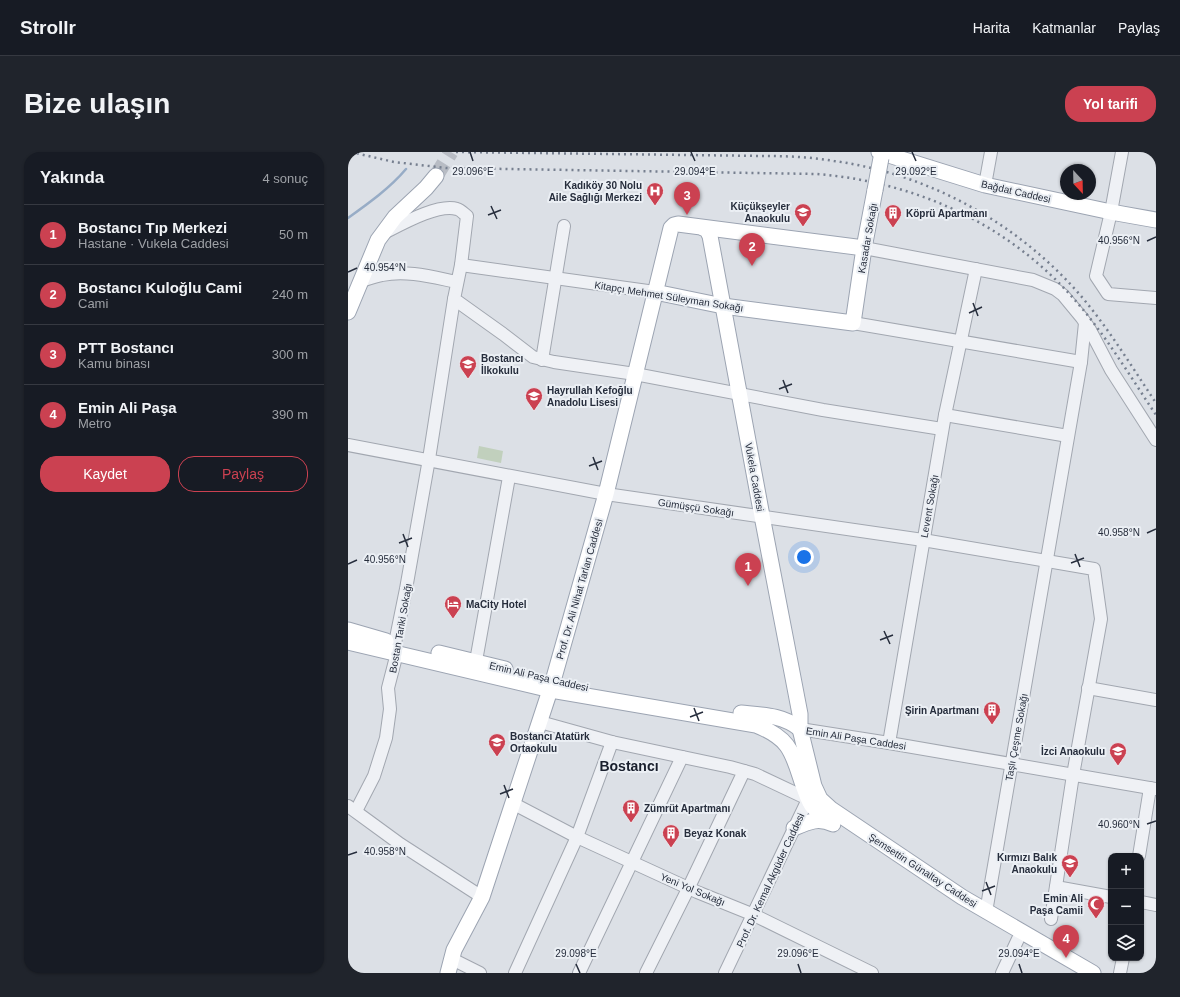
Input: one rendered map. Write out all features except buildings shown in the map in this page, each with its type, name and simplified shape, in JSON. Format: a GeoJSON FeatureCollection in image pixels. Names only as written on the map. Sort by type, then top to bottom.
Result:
{"type":"FeatureCollection","features":[{"type":"Feature","properties":{"kind":"main road","name":"Bağdat Caddesi"},"geometry":{"type":"LineString","coordinates":[[881,154],[985,185],[1156,220]]}},
{"type":"Feature","properties":{"kind":"main road","name":"Kasadar Sokağı"},"geometry":{"type":"LineString","coordinates":[[853,323],[864,248],[881,154]]}},
{"type":"Feature","properties":{"kind":"main road"},"geometry":{"type":"LineString","coordinates":[[348,312],[378,240],[395,217],[426,188],[436,176]]}},
{"type":"Feature","properties":{"kind":"main road","name":"Prof. Dr. Ali Nihat Tarlan Caddesi"},"geometry":{"type":"LineString","coordinates":[[450,966],[454,950],[482,897],[552,686],[606,494],[671,228],[678,224],[864,248]]}},
{"type":"Feature","properties":{"kind":"main road","name":"Vukela Caddesi"},"geometry":{"type":"LineString","coordinates":[[703,228],[707,230],[710,236],[724,306],[800,714],[800,729]]}},
{"type":"Feature","properties":{"kind":"main road","name":"Kitapçı Mehmet Süleyman Sokağı"},"geometry":{"type":"LineString","coordinates":[[655,292],[724,306],[853,323]]}},
{"type":"Feature","properties":{"kind":"main road","name":"Emin Ali Paşa Caddesi"},"geometry":{"type":"LineString","coordinates":[[348,630],[396,648],[552,686],[756,725],[770,730],[780,737]]}},
{"type":"Feature","properties":{"kind":"main road","name":"Emin Ali Paşa Caddesi"},"geometry":{"type":"LineString","coordinates":[[348,642],[476,661],[552,686],[734,712],[774,716],[792,722],[800,729]]}},
{"type":"Feature","properties":{"kind":"main road"},"geometry":{"type":"LineString","coordinates":[[780,737],[792,737],[797,735],[800,729]]}},
{"type":"Feature","properties":{"kind":"main road","name":"Şemsettin Günaltay Caddesi"},"geometry":{"type":"LineString","coordinates":[[800,729],[813,807],[818,812],[960,904],[1076,973]]}},
{"type":"Feature","properties":{"kind":"main road","name":"Şemsettin Günaltay Caddesi"},"geometry":{"type":"LineString","coordinates":[[780,737],[792,750],[811,792],[820,798],[831,809],[956,894],[1093,973]]}},
{"type":"Feature","properties":{"kind":"main road"},"geometry":{"type":"LineString","coordinates":[[794,828],[810,821],[824,820],[842,828]]}},
{"type":"Feature","properties":{"kind":"street"},"geometry":{"type":"LineString","coordinates":[[985,185],[991,152]]}},
{"type":"Feature","properties":{"kind":"street"},"geometry":{"type":"LineString","coordinates":[[1122,152],[1111,212],[1096,276],[1108,294],[1156,298]]}},
{"type":"Feature","properties":{"kind":"street","name":"Bostan Tariki Sokağı"},"geometry":{"type":"LineString","coordinates":[[352,808],[374,776],[386,738],[390,709],[388,688],[429,459],[454,299],[461,265],[467,216],[458,209],[446,207],[421,215],[382,234]]}},
{"type":"Feature","properties":{"kind":"street"},"geometry":{"type":"LineString","coordinates":[[542,360],[564,226]]}},
{"type":"Feature","properties":{"kind":"street"},"geometry":{"type":"LineString","coordinates":[[864,248],[1033,280],[1055,289],[1063,295],[1085,323],[1111,370],[1156,440]]}},
{"type":"Feature","properties":{"kind":"street","name":"Kitapçı Mehmet Süleyman Sokağı"},"geometry":{"type":"LineString","coordinates":[[461,265],[655,292]]}},
{"type":"Feature","properties":{"kind":"street","name":"Levent Sokağı"},"geometry":{"type":"LineString","coordinates":[[889,743],[942,429],[976,270]]}},
{"type":"Feature","properties":{"kind":"street"},"geometry":{"type":"LineString","coordinates":[[361,281],[381,275],[405,273],[457,282]]}},
{"type":"Feature","properties":{"kind":"street"},"geometry":{"type":"LineString","coordinates":[[454,299],[533,357],[542,360],[635,374],[822,410],[942,429]]}},
{"type":"Feature","properties":{"kind":"street"},"geometry":{"type":"LineString","coordinates":[[853,323],[1081,362]]}},
{"type":"Feature","properties":{"kind":"street","name":"Taşlı Çeşme Sokağı"},"geometry":{"type":"LineString","coordinates":[[986,912],[1081,362],[1085,323]]}},
{"type":"Feature","properties":{"kind":"street"},"geometry":{"type":"LineString","coordinates":[[945,415],[1068,436]]}},
{"type":"Feature","properties":{"kind":"street","name":"Gümüşçü Sokağı"},"geometry":{"type":"LineString","coordinates":[[348,445],[429,459],[510,477],[606,494],[924,540],[1094,569],[1101,619],[1088,688]]}},
{"type":"Feature","properties":{"kind":"street"},"geometry":{"type":"LineString","coordinates":[[476,661],[510,477]]}},
{"type":"Feature","properties":{"kind":"street"},"geometry":{"type":"LineString","coordinates":[[1051,919],[1088,688],[1156,700]]}},
{"type":"Feature","properties":{"kind":"street","name":"Şemsettin Günaltay Caddesi"},"geometry":{"type":"LineString","coordinates":[[540,722],[612,742],[744,771],[811,792]]}},
{"type":"Feature","properties":{"kind":"street","name":"Emin Ali Paşa Caddesi"},"geometry":{"type":"LineString","coordinates":[[800,729],[1153,789]]}},
{"type":"Feature","properties":{"kind":"street"},"geometry":{"type":"LineString","coordinates":[[515,973],[577,837],[612,742]]}},
{"type":"Feature","properties":{"kind":"street"},"geometry":{"type":"LineString","coordinates":[[579,973],[682,758]]}},
{"type":"Feature","properties":{"kind":"street"},"geometry":{"type":"LineString","coordinates":[[646,973],[744,771]]}},
{"type":"Feature","properties":{"kind":"street"},"geometry":{"type":"LineString","coordinates":[[1140,853],[1153,789]]}},
{"type":"Feature","properties":{"kind":"street","name":"Prof. Dr. Kemal Akgüder Caddesi"},"geometry":{"type":"LineString","coordinates":[[726,973],[811,792]]}},
{"type":"Feature","properties":{"kind":"street","name":"Yeni Yol Sokağı"},"geometry":{"type":"LineString","coordinates":[[514,804],[577,837],[688,889],[754,915],[858,970],[872,973]]}},
{"type":"Feature","properties":{"kind":"street"},"geometry":{"type":"LineString","coordinates":[[352,808],[400,844],[482,897]]}},
{"type":"Feature","properties":{"kind":"street"},"geometry":{"type":"LineString","coordinates":[[1056,887],[1108,896]]}},
{"type":"Feature","properties":{"kind":"street"},"geometry":{"type":"LineString","coordinates":[[1144,903],[1156,905]]}},
{"type":"Feature","properties":{"kind":"street"},"geometry":{"type":"LineString","coordinates":[[1002,973],[1018,939]]}},
{"type":"Feature","properties":{"kind":"street"},"geometry":{"type":"LineString","coordinates":[[1120,973],[1122,961]]}},
{"type":"Feature","properties":{"kind":"street"},"geometry":{"type":"LineString","coordinates":[[450,966],[480,973]]}},
{"type":"Feature","properties":{"kind":"green space"},"geometry":{"type":"Polygon","coordinates":[[[479,446],[503,451],[501,463],[477,458],[479,446]]]}},
{"type":"Feature","properties":{"kind":"waterway"},"geometry":{"type":"LineString","coordinates":[[348,218],[386,189],[406,169]]}},
{"type":"Feature","properties":{"kind":"tunnel"},"geometry":{"type":"LineString","coordinates":[[436,176],[451,152]]}},
{"type":"Feature","properties":{"kind":"railway"},"geometry":{"type":"LineString","coordinates":[[351,152],[394,162],[446,168],[817,174],[890,186],[924,197],[958,211],[990,229],[1020,249],[1048,272],[1074,299],[1096,326],[1156,415]]}},
{"type":"Feature","properties":{"kind":"railway"},"geometry":{"type":"LineString","coordinates":[[456,152],[799,157],[869,168],[904,177],[937,190],[970,206],[1029,246],[1056,270],[1081,296],[1101,322],[1156,403]]}},
{"type":"Feature","properties":{"kind":"place","name":"Kadıköy 30 Nolu Aile Sağlığı Merkezi"},"geometry":{"type":"Point","coordinates":[655,206]}},
{"type":"Feature","properties":{"kind":"place","name":"PTT Bostancı"},"geometry":{"type":"Point","coordinates":[687,215]}},
{"type":"Feature","properties":{"kind":"place","name":"Küçükşeyler Anaokulu"},"geometry":{"type":"Point","coordinates":[803,227]}},
{"type":"Feature","properties":{"kind":"place","name":"Köprü Apartmanı"},"geometry":{"type":"Point","coordinates":[893,228]}},
{"type":"Feature","properties":{"kind":"place","name":"Bostancı Kuloğlu Cami"},"geometry":{"type":"Point","coordinates":[752,266]}},
{"type":"Feature","properties":{"kind":"place","name":"Bostancı İlkokulu"},"geometry":{"type":"Point","coordinates":[468,379]}},
{"type":"Feature","properties":{"kind":"place","name":"Hayrullah Kefoğlu Anadolu Lisesi"},"geometry":{"type":"Point","coordinates":[534,411]}},
{"type":"Feature","properties":{"kind":"place","name":"Bostancı Tıp Merkezi"},"geometry":{"type":"Point","coordinates":[748,586]}},
{"type":"Feature","properties":{"kind":"place","name":"MaCity Hotel"},"geometry":{"type":"Point","coordinates":[453,619]}},
{"type":"Feature","properties":{"kind":"place","name":"Şirin Apartmanı"},"geometry":{"type":"Point","coordinates":[992,725]}},
{"type":"Feature","properties":{"kind":"place","name":"Bostancı Atatürk Ortaokulu"},"geometry":{"type":"Point","coordinates":[497,757]}},
{"type":"Feature","properties":{"kind":"place","name":"İzci Anaokulu"},"geometry":{"type":"Point","coordinates":[1118,766]}},
{"type":"Feature","properties":{"kind":"place","name":"Zümrüt Apartmanı"},"geometry":{"type":"Point","coordinates":[631,823]}},
{"type":"Feature","properties":{"kind":"place","name":"Beyaz Konak"},"geometry":{"type":"Point","coordinates":[671,848]}},
{"type":"Feature","properties":{"kind":"place","name":"Kırmızı Balık Anaokulu"},"geometry":{"type":"Point","coordinates":[1070,878]}},
{"type":"Feature","properties":{"kind":"place","name":"Emin Ali Paşa Camii"},"geometry":{"type":"Point","coordinates":[1096,919]}},
{"type":"Feature","properties":{"kind":"place","name":"Emin Ali Paşa"},"geometry":{"type":"Point","coordinates":[1066,958]}},
{"type":"Feature","properties":{"kind":"district","name":"Bostancı"},"geometry":{"type":"Point","coordinates":[629,766]}}]}
